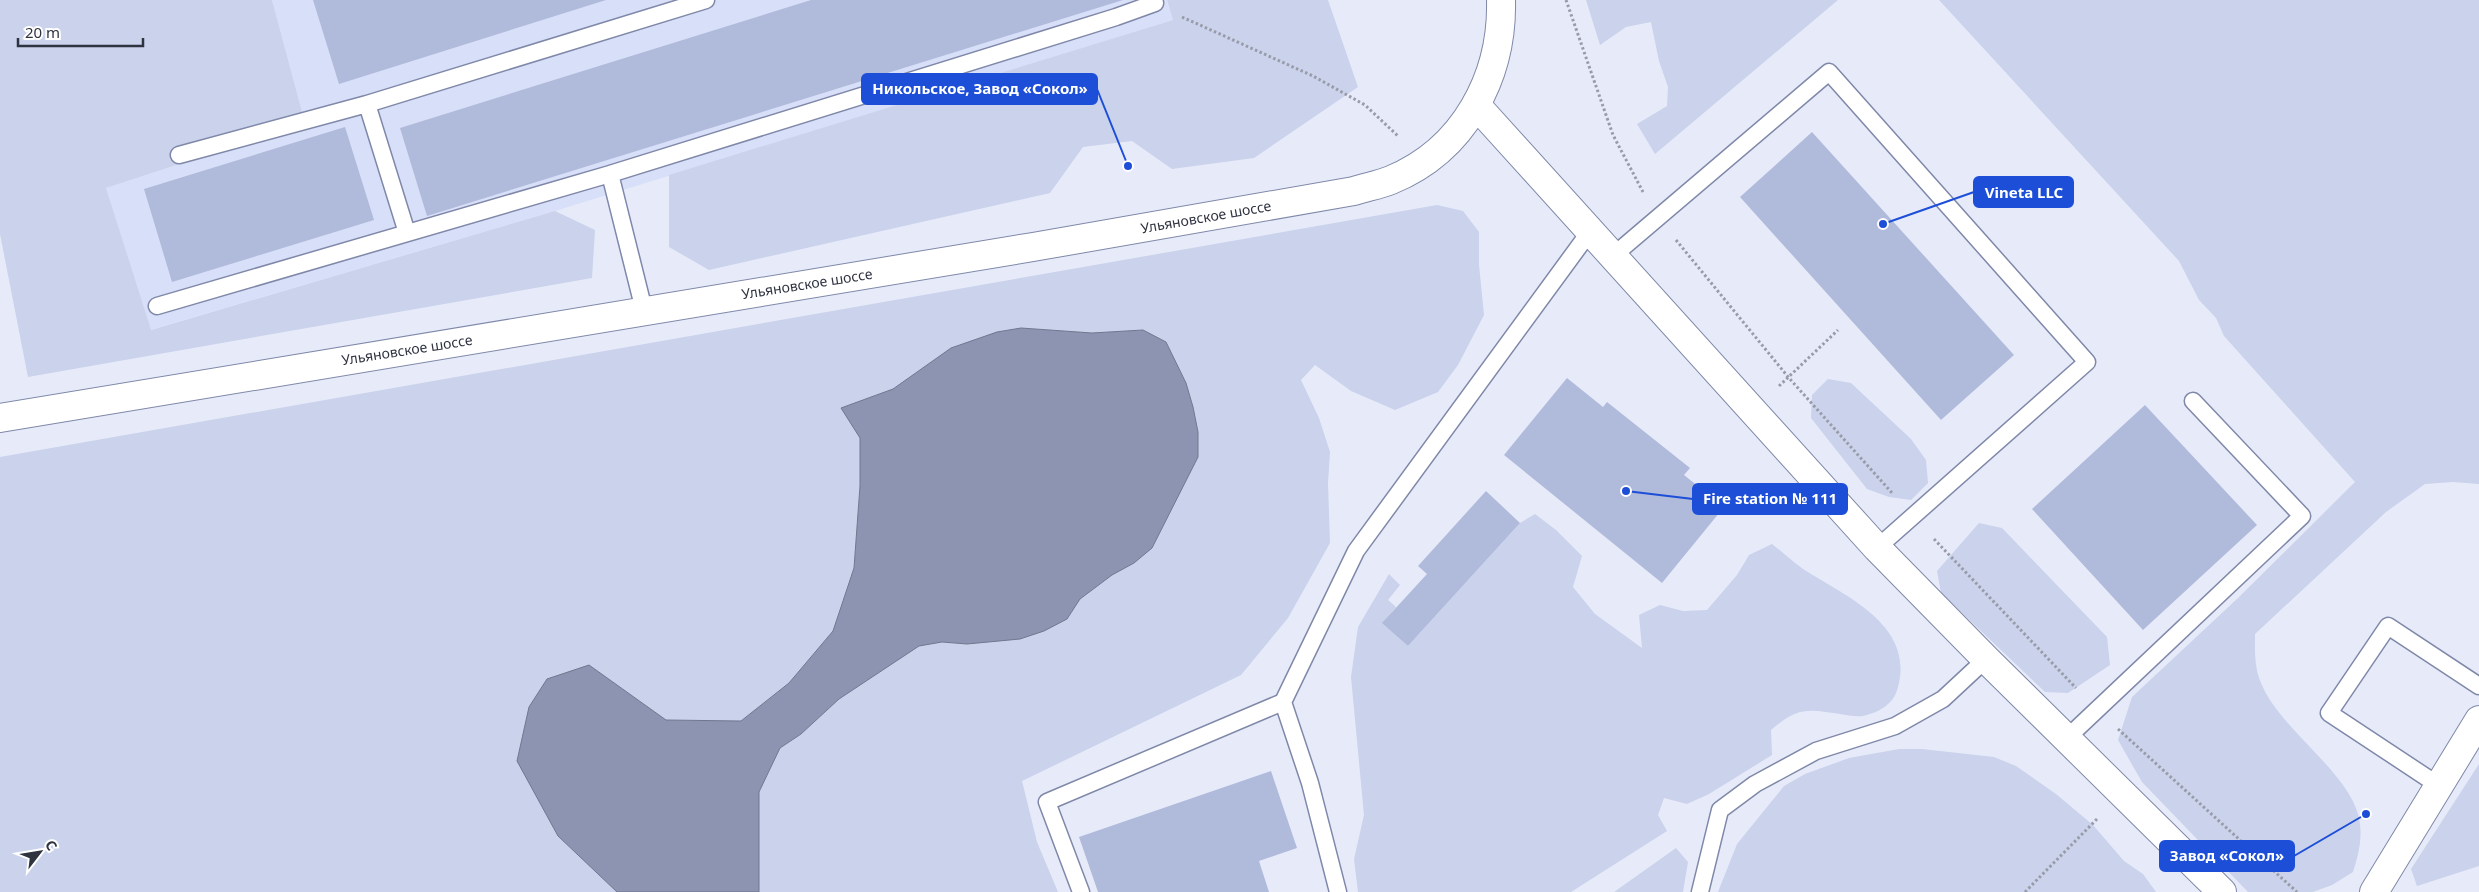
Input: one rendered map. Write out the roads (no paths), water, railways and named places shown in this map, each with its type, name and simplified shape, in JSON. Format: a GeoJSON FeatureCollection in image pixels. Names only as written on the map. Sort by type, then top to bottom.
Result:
{"type":"FeatureCollection","features":[{"type":"Feature","properties":{"kind":"main road","name":"Ульяновское шоссе"},"geometry":{"type":"LineString","coordinates":[[0,418],[1033,247],[1354,190],[1391,180],[1425,161],[1455,137],[1477,106],[1489,74],[1497,41],[1500,0]]}},
{"type":"Feature","properties":{"kind":"main road"},"geometry":{"type":"LineString","coordinates":[[1477,106],[1614,255],[1877,548],[1986,659],[2222,892]]}},
{"type":"Feature","properties":{"kind":"main road"},"geometry":{"type":"LineString","coordinates":[[2374,892],[2479,720]]}},
{"type":"Feature","properties":{"kind":"lane"},"geometry":{"type":"LineString","coordinates":[[179,155],[367,104],[706,0]]}},
{"type":"Feature","properties":{"kind":"lane"},"geometry":{"type":"LineString","coordinates":[[158,306],[610,174],[1154,2]]}},
{"type":"Feature","properties":{"kind":"lane"},"geometry":{"type":"LineString","coordinates":[[1614,255],[1829,72],[2087,362],[1877,548]]}},
{"type":"Feature","properties":{"kind":"lane"},"geometry":{"type":"LineString","coordinates":[[367,104],[407,233]]}},
{"type":"Feature","properties":{"kind":"lane"},"geometry":{"type":"LineString","coordinates":[[610,174],[644,310]]}},
{"type":"Feature","properties":{"kind":"lane"},"geometry":{"type":"LineString","coordinates":[[1081,892],[1047,802],[1283,702],[1356,551],[1591,230]]}},
{"type":"Feature","properties":{"kind":"lane"},"geometry":{"type":"LineString","coordinates":[[2067,738],[2302,516],[2193,401]]}},
{"type":"Feature","properties":{"kind":"lane"},"geometry":{"type":"LineString","coordinates":[[2438,785],[2329,713],[2388,626],[2479,686]]}},
{"type":"Feature","properties":{"kind":"lane"},"geometry":{"type":"LineString","coordinates":[[1700,892],[1720,810],[1755,784],[1816,751],[1895,726],[1943,699],[1986,659]]}},
{"type":"Feature","properties":{"kind":"lane"},"geometry":{"type":"LineString","coordinates":[[1283,702],[1310,783],[1338,892]]}},
{"type":"Feature","properties":{"kind":"place","name":"Никольское, Завод «Сокол»"},"geometry":{"type":"Point","coordinates":[1128,166]}},
{"type":"Feature","properties":{"kind":"place","name":"Vineta LLC"},"geometry":{"type":"Point","coordinates":[1883,224]}},
{"type":"Feature","properties":{"kind":"place","name":"Fire station № 111"},"geometry":{"type":"Point","coordinates":[1626,491]}},
{"type":"Feature","properties":{"kind":"place","name":"Завод «Сокол»"},"geometry":{"type":"Point","coordinates":[2366,814]}}]}
